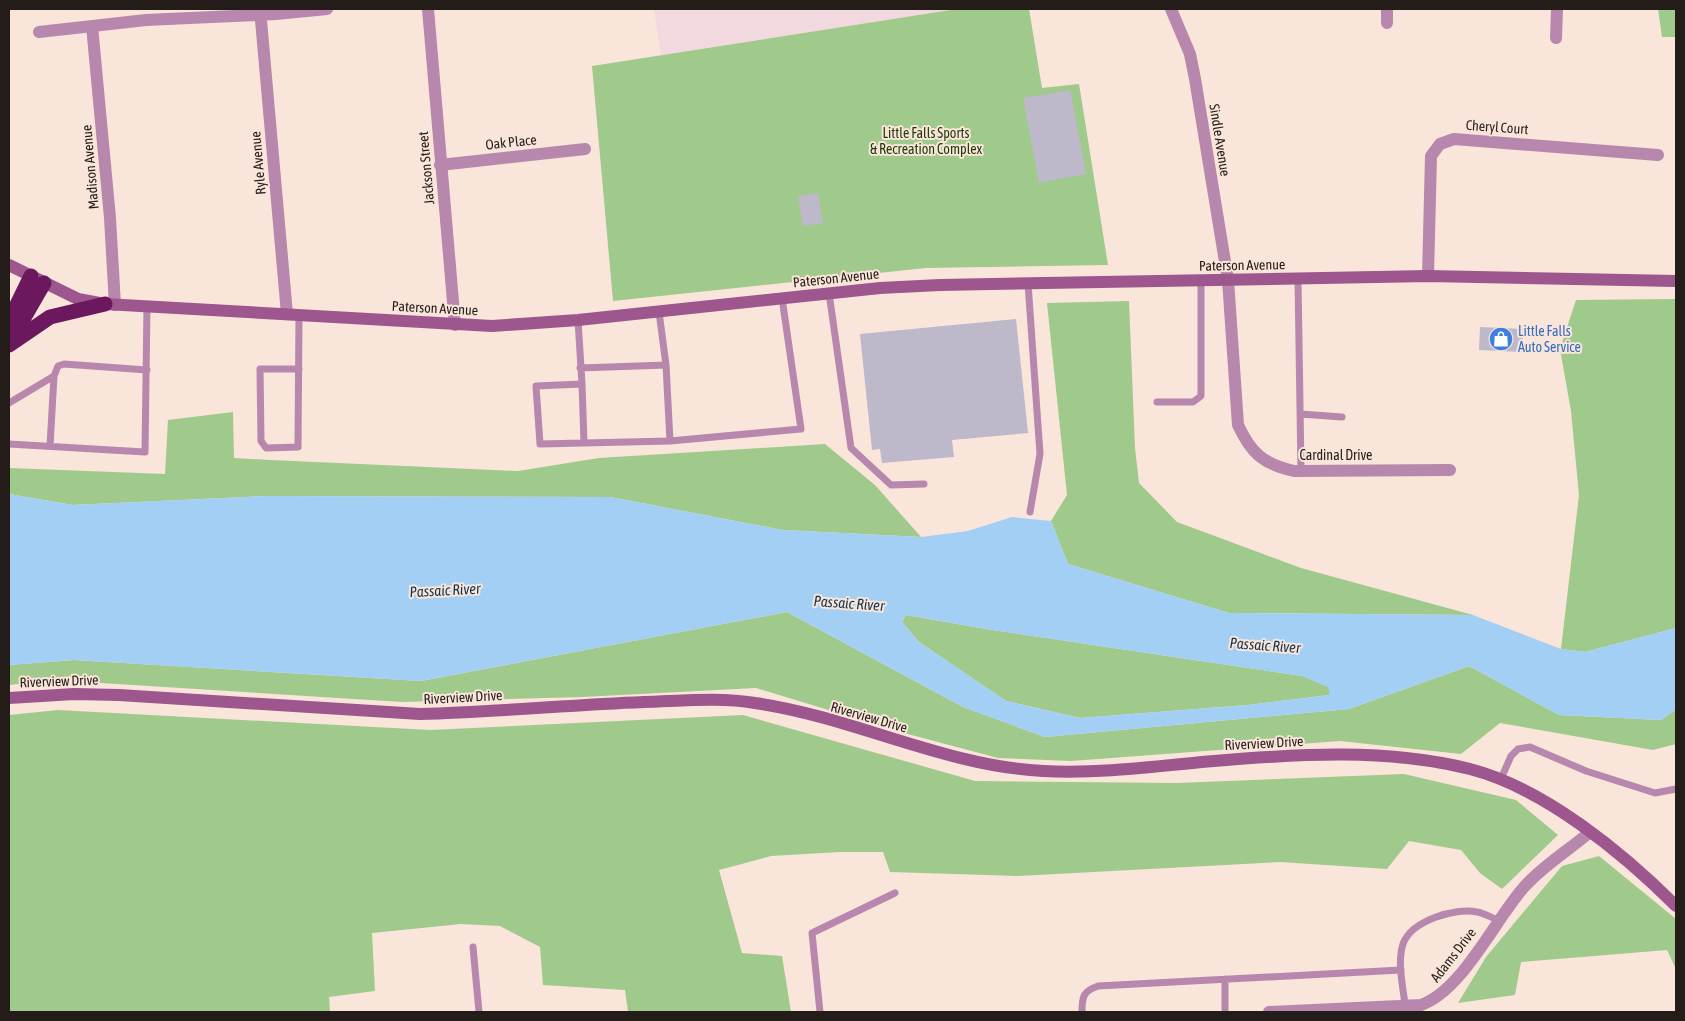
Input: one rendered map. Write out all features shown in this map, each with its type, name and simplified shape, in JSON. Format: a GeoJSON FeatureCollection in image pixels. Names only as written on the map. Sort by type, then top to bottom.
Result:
{"type":"FeatureCollection","features":[{"type":"Feature","properties":{"kind":"highway"},"geometry":{"type":"LineString","coordinates":[[9,344],[38,280]]}},
{"type":"Feature","properties":{"kind":"highway"},"geometry":{"type":"LineString","coordinates":[[9,321],[38,280]]}},
{"type":"Feature","properties":{"kind":"highway"},"geometry":{"type":"LineString","coordinates":[[9,344],[50,317],[110,304]]}},
{"type":"Feature","properties":{"kind":"street"},"geometry":{"type":"LineString","coordinates":[[39,32],[146,20],[260,11],[327,9]]}},
{"type":"Feature","properties":{"kind":"street","name":"Jackson Street"},"geometry":{"type":"LineString","coordinates":[[428,9],[455,325]]}},
{"type":"Feature","properties":{"kind":"street","name":"Sindle Avenue"},"geometry":{"type":"LineString","coordinates":[[1171,9],[1190,54],[1228,280]]}},
{"type":"Feature","properties":{"kind":"street"},"geometry":{"type":"LineString","coordinates":[[1387,9],[1387,23]]}},
{"type":"Feature","properties":{"kind":"street"},"geometry":{"type":"LineString","coordinates":[[1556,38],[1557,9]]}},
{"type":"Feature","properties":{"kind":"street","name":"Ryle Avenue"},"geometry":{"type":"LineString","coordinates":[[260,11],[293,314]]}},
{"type":"Feature","properties":{"kind":"street","name":"Madison Avenue"},"geometry":{"type":"LineString","coordinates":[[92,26],[110,218],[110,304]]}},
{"type":"Feature","properties":{"kind":"street","name":"Cheryl Court"},"geometry":{"type":"LineString","coordinates":[[1428,276],[1431,156],[1434,150],[1446,140],[1483,140],[1658,155]]}},
{"type":"Feature","properties":{"kind":"street","name":"Oak Place"},"geometry":{"type":"LineString","coordinates":[[440,165],[585,150]]}},
{"type":"Feature","properties":{"kind":"street","name":"Paterson Avenue"},"geometry":{"type":"LineString","coordinates":[[9,265],[78,299],[110,304],[492,326],[578,320],[889,288],[1028,283],[1428,276],[1676,281]]}},
{"type":"Feature","properties":{"kind":"street","name":"Cardinal Drive"},"geometry":{"type":"LineString","coordinates":[[1228,280],[1238,425],[1248,446],[1276,467],[1302,471],[1450,470]]}},
{"type":"Feature","properties":{"kind":"street","name":"Riverview Drive"},"geometry":{"type":"LineString","coordinates":[[9,698],[74,694],[119,695],[420,714],[462,713],[551,706],[707,700],[735,701],[757,703],[806,714],[969,760],[1044,771],[1126,768],[1301,755],[1373,755],[1438,762],[1473,770],[1500,781],[1566,815],[1649,879],[1676,906]]}},
{"type":"Feature","properties":{"kind":"street","name":"Adams Drive"},"geometry":{"type":"LineString","coordinates":[[1269,1012],[1421,1004],[1439,997],[1456,979],[1498,920],[1535,876],[1590,832]]}},
{"type":"Feature","properties":{"kind":"lane"},"geometry":{"type":"LineString","coordinates":[[1298,279],[1302,471]]}},
{"type":"Feature","properties":{"kind":"lane"},"geometry":{"type":"LineString","coordinates":[[1157,402],[1193,402],[1201,396],[1201,281]]}},
{"type":"Feature","properties":{"kind":"lane"},"geometry":{"type":"LineString","coordinates":[[1028,283],[1040,454],[1030,512]]}},
{"type":"Feature","properties":{"kind":"lane"},"geometry":{"type":"LineString","coordinates":[[829,293],[851,448],[891,485],[924,484]]}},
{"type":"Feature","properties":{"kind":"lane"},"geometry":{"type":"LineString","coordinates":[[582,384],[536,386],[540,444],[670,441],[801,428],[782,298]]}},
{"type":"Feature","properties":{"kind":"lane"},"geometry":{"type":"LineString","coordinates":[[9,444],[145,452],[148,306]]}},
{"type":"Feature","properties":{"kind":"lane"},"geometry":{"type":"LineString","coordinates":[[659,312],[666,365],[670,441]]}},
{"type":"Feature","properties":{"kind":"lane"},"geometry":{"type":"LineString","coordinates":[[293,314],[299,369],[298,447],[266,448],[261,441],[260,369],[299,369]]}},
{"type":"Feature","properties":{"kind":"lane"},"geometry":{"type":"LineString","coordinates":[[578,320],[584,443]]}},
{"type":"Feature","properties":{"kind":"lane"},"geometry":{"type":"LineString","coordinates":[[50,446],[54,376],[58,366],[64,364],[147,370]]}},
{"type":"Feature","properties":{"kind":"lane"},"geometry":{"type":"LineString","coordinates":[[580,368],[666,365]]}},
{"type":"Feature","properties":{"kind":"lane"},"geometry":{"type":"LineString","coordinates":[[9,403],[54,376]]}},
{"type":"Feature","properties":{"kind":"lane"},"geometry":{"type":"LineString","coordinates":[[1300,414],[1342,417]]}},
{"type":"Feature","properties":{"kind":"lane"},"geometry":{"type":"LineString","coordinates":[[1500,781],[1511,756],[1518,749],[1530,747],[1586,771],[1655,792],[1676,788]]}},
{"type":"Feature","properties":{"kind":"lane"},"geometry":{"type":"LineString","coordinates":[[820,1012],[812,933],[895,893]]}},
{"type":"Feature","properties":{"kind":"lane"},"geometry":{"type":"LineString","coordinates":[[1405,1005],[1400,961],[1404,942],[1424,921],[1452,912],[1477,912],[1498,920]]}},
{"type":"Feature","properties":{"kind":"lane"},"geometry":{"type":"LineString","coordinates":[[473,947],[480,1011]]}},
{"type":"Feature","properties":{"kind":"lane"},"geometry":{"type":"LineString","coordinates":[[1082,1012],[1082,997],[1087,990],[1098,986],[1401,970]]}},
{"type":"Feature","properties":{"kind":"lane"},"geometry":{"type":"LineString","coordinates":[[1225,1012],[1226,980]]}},
{"type":"Feature","properties":{"kind":"shaded area"},"geometry":{"type":"Polygon","coordinates":[[[654,9],[957,9],[661,55],[654,9]]]}},
{"type":"Feature","properties":{"kind":"green space","name":"Little Falls Sports & Recreation Complex"},"geometry":{"type":"Polygon","coordinates":[[[957,9],[1029,9],[1042,88],[1079,84],[1108,265],[926,268],[613,301],[592,66],[957,9]]]}},
{"type":"Feature","properties":{"kind":"green space"},"geometry":{"type":"Polygon","coordinates":[[[1658,9],[1676,9],[1676,37],[1662,37],[1658,9]]]}},
{"type":"Feature","properties":{"kind":"green space"},"geometry":{"type":"Polygon","coordinates":[[[1676,299],[1676,628],[1585,652],[1561,649],[1579,495],[1571,411],[1560,349],[1576,300],[1676,299]]]}},
{"type":"Feature","properties":{"kind":"green space"},"geometry":{"type":"Polygon","coordinates":[[[1129,301],[1135,448],[1139,483],[1177,522],[1301,568],[1473,615],[1229,613],[1068,564],[1051,521],[1067,495],[1047,303],[1129,301]]]}},
{"type":"Feature","properties":{"kind":"green space"},"geometry":{"type":"Polygon","coordinates":[[[233,412],[234,458],[271,460],[518,471],[599,458],[825,444],[875,485],[921,537],[783,530],[610,497],[265,496],[73,505],[9,494],[9,468],[165,474],[168,420],[233,412]]]}},
{"type":"Feature","properties":{"kind":"green space"},"geometry":{"type":"Polygon","coordinates":[[[787,612],[963,707],[1045,737],[1349,709],[1469,666],[1559,715],[1661,720],[1676,709],[1676,744],[1653,750],[1500,723],[1461,754],[1340,741],[1071,761],[998,758],[904,733],[756,688],[582,697],[402,702],[54,680],[9,685],[9,665],[74,660],[421,681],[787,612]]]}},
{"type":"Feature","properties":{"kind":"green space"},"geometry":{"type":"Polygon","coordinates":[[[906,615],[986,629],[1302,676],[1329,687],[1330,695],[1248,705],[1080,718],[1006,701],[919,642],[902,622],[906,615]]]}},
{"type":"Feature","properties":{"kind":"green space"},"geometry":{"type":"Polygon","coordinates":[[[58,710],[430,730],[743,715],[975,781],[1177,783],[1404,774],[1516,800],[1558,835],[1502,889],[1480,873],[1461,850],[1409,841],[1387,869],[1280,862],[1018,876],[890,872],[883,852],[840,852],[771,856],[719,870],[742,953],[782,956],[791,1012],[628,1012],[625,990],[543,985],[540,947],[500,926],[461,924],[372,933],[375,991],[329,997],[330,1012],[9,1012],[9,715],[58,710]]]}},
{"type":"Feature","properties":{"kind":"green space"},"geometry":{"type":"Polygon","coordinates":[[[1599,856],[1676,919],[1676,969],[1667,950],[1521,962],[1515,995],[1458,1003],[1486,957],[1562,866],[1599,856]]]}},
{"type":"Feature","properties":{"kind":"water","name":"Passaic River"},"geometry":{"type":"Polygon","coordinates":[[[9,494],[73,505],[265,496],[610,497],[783,530],[921,537],[968,531],[1012,517],[1051,521],[1068,564],[1229,613],[1473,615],[1561,649],[1585,652],[1676,628],[1676,709],[1661,720],[1559,715],[1469,666],[1349,709],[1045,737],[963,707],[787,612],[421,681],[74,660],[9,665],[9,494]],[[906,615],[902,622],[919,642],[1006,701],[1080,718],[1248,705],[1330,695],[1328,687],[1302,676],[986,629],[906,615]]]}},
{"type":"Feature","properties":{"kind":"building"},"geometry":{"type":"Polygon","coordinates":[[[1070,90],[1086,174],[1039,183],[1023,98],[1070,90]]]}},
{"type":"Feature","properties":{"kind":"building"},"geometry":{"type":"Polygon","coordinates":[[[818,193],[823,223],[803,226],[798,196],[818,193]]]}},
{"type":"Feature","properties":{"kind":"building"},"geometry":{"type":"Polygon","coordinates":[[[1016,319],[1028,433],[952,440],[954,457],[882,463],[880,449],[872,450],[860,334],[1016,319]]]}},
{"type":"Feature","properties":{"kind":"building","name":"Little Falls Auto Service"},"geometry":{"type":"Polygon","coordinates":[[[1480,327],[1523,329],[1522,352],[1479,350],[1480,327]]]}},
{"type":"Feature","properties":{"kind":"place","name":"Little Falls Auto Service"},"geometry":{"type":"Point","coordinates":[1501,339]}}]}
